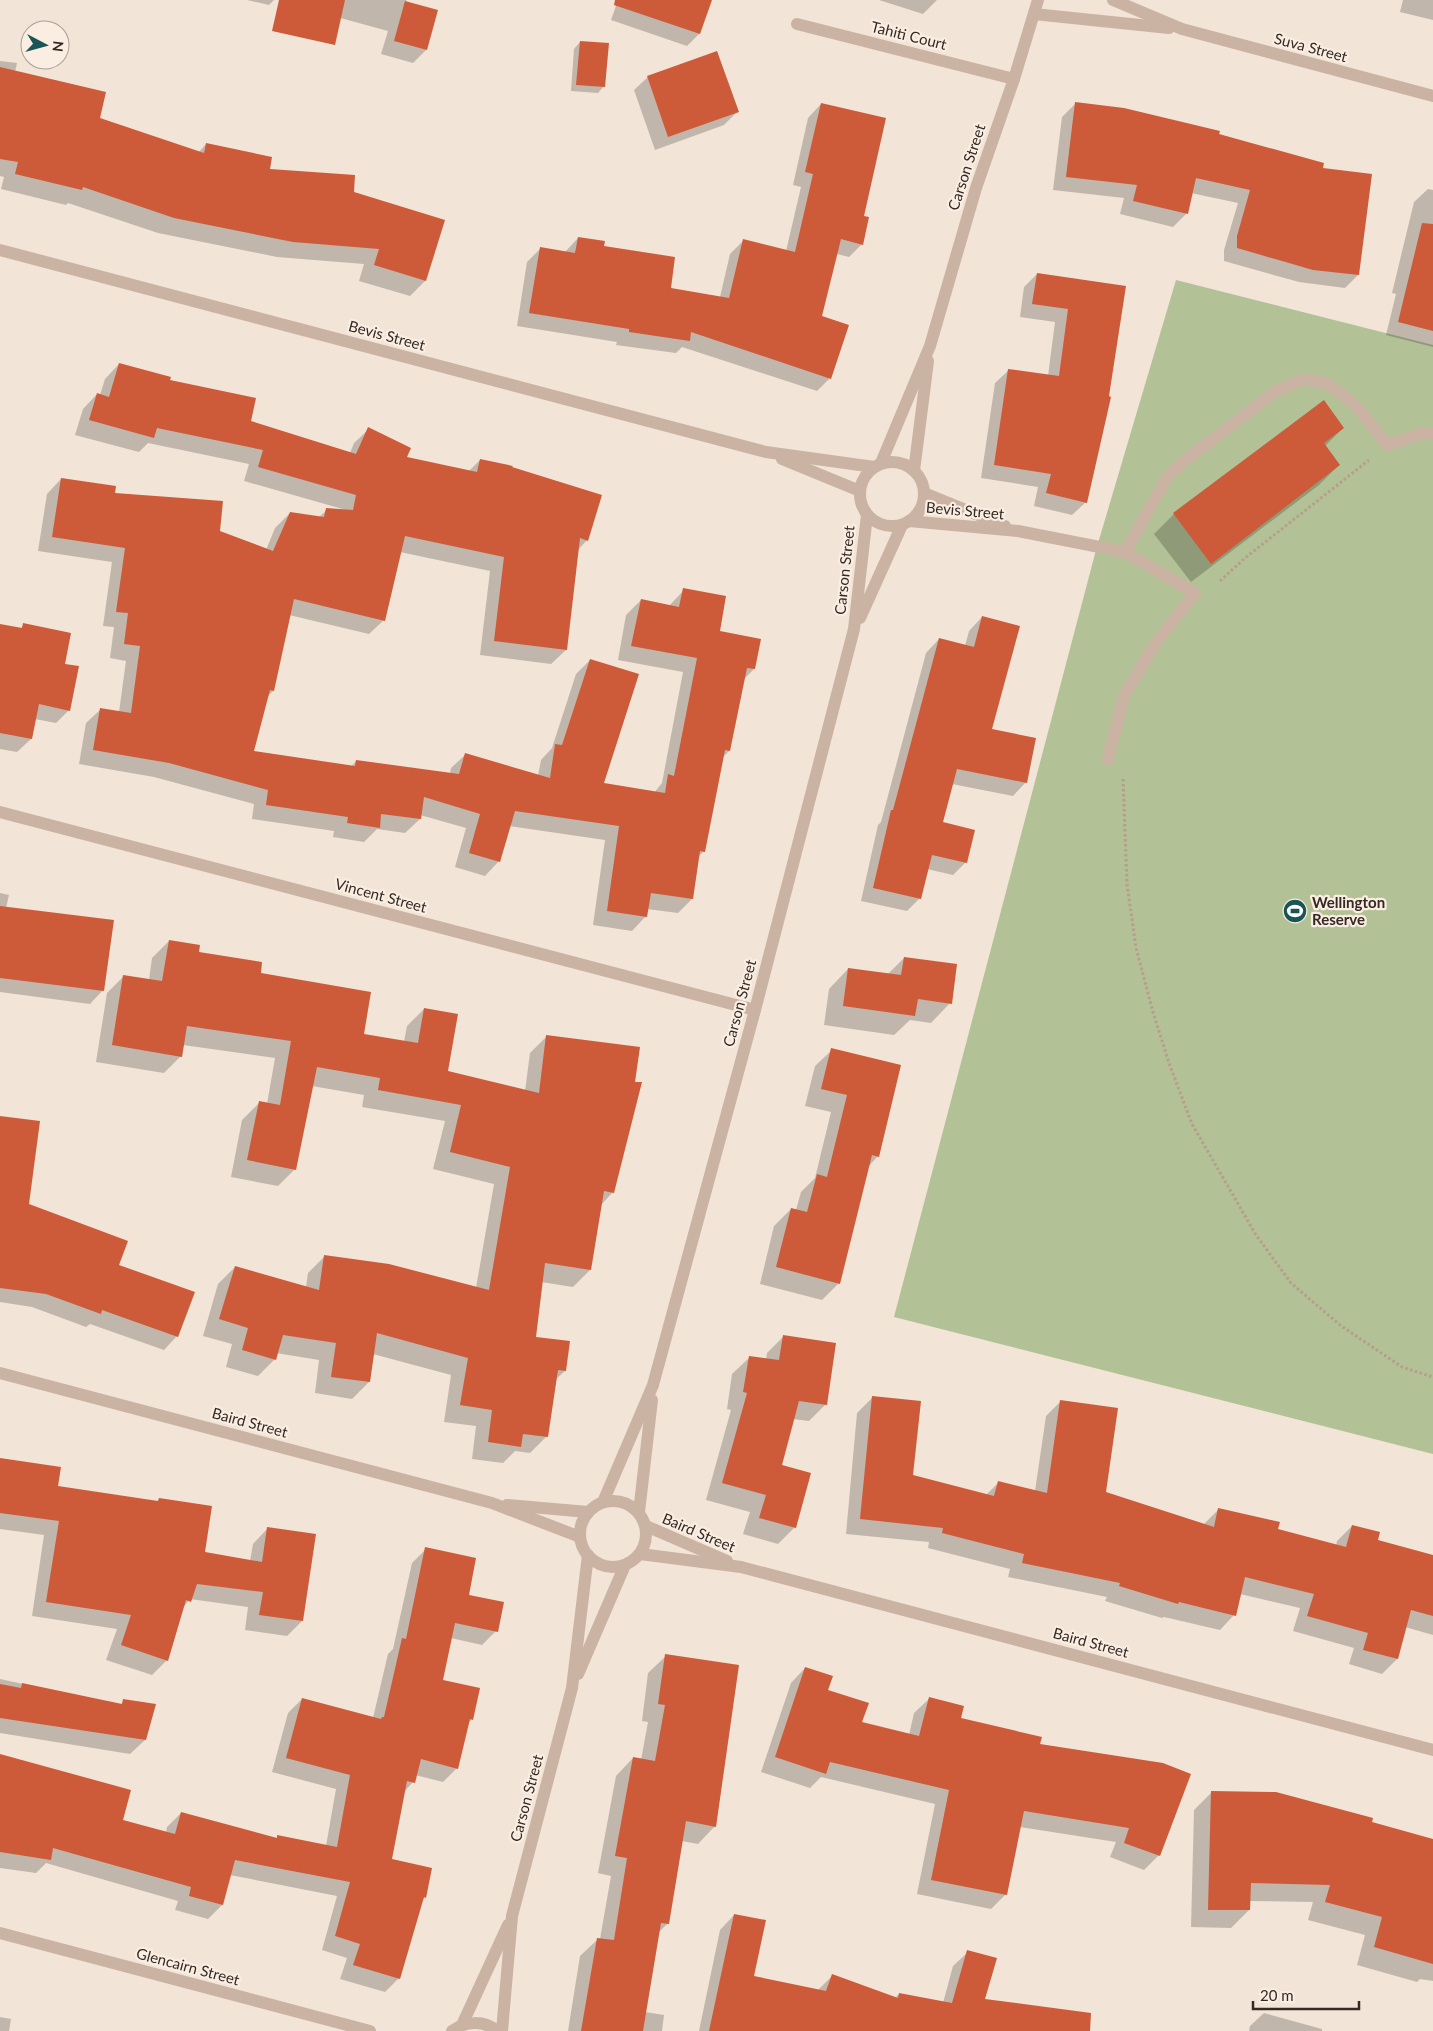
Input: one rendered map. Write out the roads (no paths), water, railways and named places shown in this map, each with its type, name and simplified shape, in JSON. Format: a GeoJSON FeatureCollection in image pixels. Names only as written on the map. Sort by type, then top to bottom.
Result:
{"type":"FeatureCollection","features":[{"type":"Feature","properties":{"kind":"street","name":"Carson Street"},"geometry":{"type":"LineString","coordinates":[[877,465],[930,346],[976,188],[1014,78],[1038,0]]}},
{"type":"Feature","properties":{"kind":"street","name":"Suva Street"},"geometry":{"type":"LineString","coordinates":[[1112,0],[1182,29],[1433,96]]}},
{"type":"Feature","properties":{"kind":"street","name":"Suva Street"},"geometry":{"type":"LineString","coordinates":[[1034,14],[1182,29]]}},
{"type":"Feature","properties":{"kind":"street","name":"Tahiti Court"},"geometry":{"type":"LineString","coordinates":[[796,24],[1014,78]]}},
{"type":"Feature","properties":{"kind":"street","name":"Bevis Street"},"geometry":{"type":"LineString","coordinates":[[0,250],[766,452],[860,491]]}},
{"type":"Feature","properties":{"kind":"street","name":"Carson Street"},"geometry":{"type":"LineString","coordinates":[[914,471],[930,346]]}},
{"type":"Feature","properties":{"kind":"street"},"geometry":{"type":"LineString","coordinates":[[1126,552],[1167,477],[1184,461],[1276,391],[1304,379],[1326,382],[1359,408],[1387,445],[1420,434],[1433,434]]}},
{"type":"Feature","properties":{"kind":"street","name":"Bevis Street"},"geometry":{"type":"LineString","coordinates":[[766,452],[877,465]]}},
{"type":"Feature","properties":{"kind":"street"},"geometry":{"type":"LineString","coordinates":[[899,462],[914,471],[922,482],[923,505],[917,514],[905,523],[892,527],[883,525],[866,515],[862,508],[860,491],[867,473],[877,465],[899,462]]}},
{"type":"Feature","properties":{"kind":"street","name":"Bevis Street"},"geometry":{"type":"LineString","coordinates":[[924,494],[1018,531]]}},
{"type":"Feature","properties":{"kind":"street","name":"Carson Street"},"geometry":{"type":"LineString","coordinates":[[639,1512],[654,1385],[854,630],[866,515]]}},
{"type":"Feature","properties":{"kind":"street","name":"Carson Street"},"geometry":{"type":"LineString","coordinates":[[854,630],[905,523]]}},
{"type":"Feature","properties":{"kind":"street","name":"Bevis Street"},"geometry":{"type":"LineString","coordinates":[[905,523],[1018,531],[1126,552],[1195,593],[1155,644],[1124,696],[1108,759]]}},
{"type":"Feature","properties":{"kind":"street","name":"Vincent Street"},"geometry":{"type":"LineString","coordinates":[[0,812],[754,1010]]}},
{"type":"Feature","properties":{"kind":"street","name":"Baird Street"},"geometry":{"type":"LineString","coordinates":[[0,1373],[492,1503],[580,1537]]}},
{"type":"Feature","properties":{"kind":"street","name":"Carson Street"},"geometry":{"type":"LineString","coordinates":[[603,1502],[654,1385]]}},
{"type":"Feature","properties":{"kind":"street"},"geometry":{"type":"LineString","coordinates":[[613,1500],[623,1502],[639,1512],[646,1526],[645,1546],[640,1554],[625,1565],[615,1567],[605,1566],[596,1562],[588,1555],[580,1537],[583,1520],[588,1512],[603,1502],[613,1500]]}},
{"type":"Feature","properties":{"kind":"street","name":"Baird Street"},"geometry":{"type":"LineString","coordinates":[[492,1503],[588,1512]]}},
{"type":"Feature","properties":{"kind":"street","name":"Baird Street"},"geometry":{"type":"LineString","coordinates":[[646,1526],[740,1567]]}},
{"type":"Feature","properties":{"kind":"street","name":"Baird Street"},"geometry":{"type":"LineString","coordinates":[[640,1554],[740,1567],[1433,1750]]}},
{"type":"Feature","properties":{"kind":"street","name":"Carson Street"},"geometry":{"type":"LineString","coordinates":[[502,2031],[512,1916],[572,1688],[588,1555]]}},
{"type":"Feature","properties":{"kind":"street","name":"Carson Street"},"geometry":{"type":"LineString","coordinates":[[572,1688],[625,1565]]}},
{"type":"Feature","properties":{"kind":"street","name":"Carson Street"},"geometry":{"type":"LineString","coordinates":[[457,2028],[512,1916]]}},
{"type":"Feature","properties":{"kind":"street","name":"Glencairn Street"},"geometry":{"type":"LineString","coordinates":[[0,1933],[369,2031],[383,2031]]}},
{"type":"Feature","properties":{"kind":"street"},"geometry":{"type":"LineString","coordinates":[[457,2028],[472,2023],[484,2024],[497,2031]]}},
{"type":"Feature","properties":{"kind":"place","name":"Wellington Reserve"},"geometry":{"type":"Point","coordinates":[1295,911]}}]}
